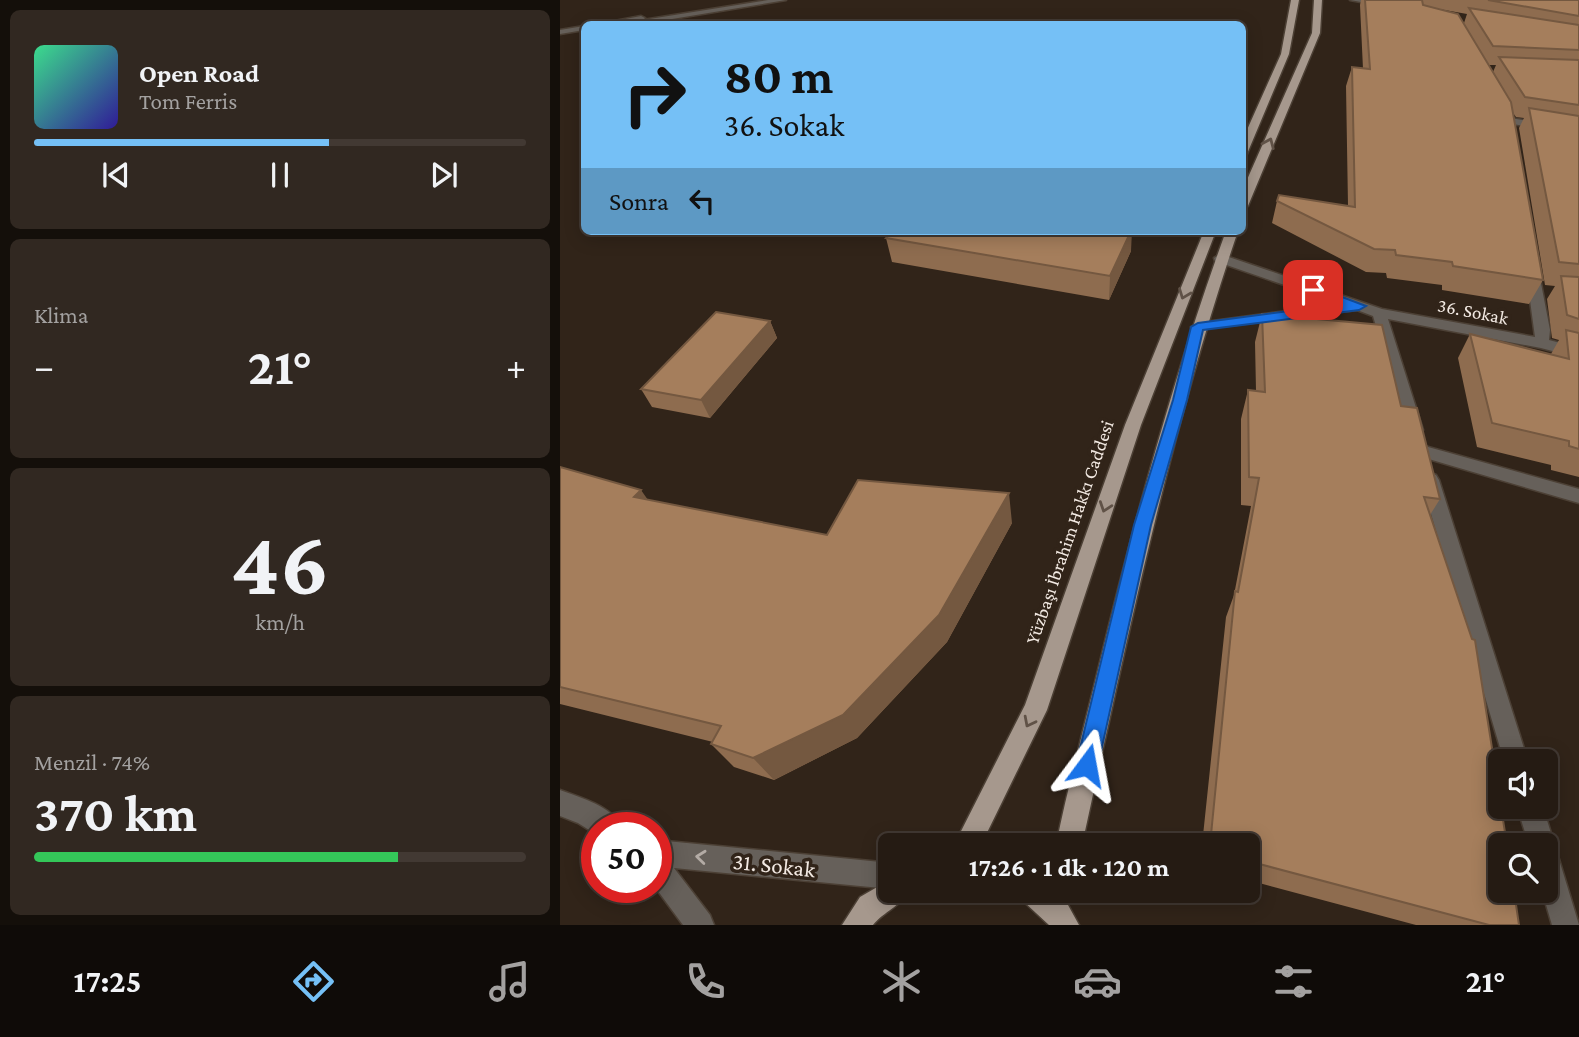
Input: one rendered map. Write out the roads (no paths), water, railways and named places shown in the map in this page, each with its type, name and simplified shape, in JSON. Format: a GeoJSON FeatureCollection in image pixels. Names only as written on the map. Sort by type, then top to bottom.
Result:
{"type":"FeatureCollection","features":[{"type":"Feature","properties":{"kind":"main road"},"geometry":{"type":"LineString","coordinates":[[1246,144],[1285,54],[1296,0]]}},
{"type":"Feature","properties":{"kind":"main road"},"geometry":{"type":"LineString","coordinates":[[1246,197],[1315,33],[1318,0]]}},
{"type":"Feature","properties":{"kind":"main road","name":"Yüzbaşı İbrahim Hakkı Caddesi"},"geometry":{"type":"LineString","coordinates":[[973,833],[1035,710],[1133,425],[1208,235]]}},
{"type":"Feature","properties":{"kind":"main road"},"geometry":{"type":"LineString","coordinates":[[1072,833],[1143,525],[1180,400],[1198,327],[1230,235]]}},
{"type":"Feature","properties":{"kind":"main road"},"geometry":{"type":"LineString","coordinates":[[856,925],[870,907],[878,902]]}},
{"type":"Feature","properties":{"kind":"street"},"geometry":{"type":"LineString","coordinates":[[621,21],[748,0]]}},
{"type":"Feature","properties":{"kind":"street"},"geometry":{"type":"LineString","coordinates":[[650,21],[782,0]]}},
{"type":"Feature","properties":{"kind":"street"},"geometry":{"type":"LineString","coordinates":[[1354,0],[1390,5]]}},
{"type":"Feature","properties":{"kind":"street"},"geometry":{"type":"LineString","coordinates":[[560,34],[581,30]]}},
{"type":"Feature","properties":{"kind":"street"},"geometry":{"type":"LineString","coordinates":[[1503,109],[1511,126],[1579,132]]}},
{"type":"Feature","properties":{"kind":"street"},"geometry":{"type":"LineString","coordinates":[[1531,253],[1542,292],[1541,343]]}},
{"type":"Feature","properties":{"kind":"street","name":"36. Sokak"},"geometry":{"type":"LineString","coordinates":[[1220,258],[1379,313],[1541,343],[1579,354]]}},
{"type":"Feature","properties":{"kind":"street","name":"36. Sokak"},"geometry":{"type":"LineString","coordinates":[[1198,327],[1359,306]]}},
{"type":"Feature","properties":{"kind":"street"},"geometry":{"type":"LineString","coordinates":[[1379,313],[1512,749]]}},
{"type":"Feature","properties":{"kind":"street"},"geometry":{"type":"LineString","coordinates":[[1421,451],[1579,496]]}},
{"type":"Feature","properties":{"kind":"street"},"geometry":{"type":"LineString","coordinates":[[560,803],[583,812]]}},
{"type":"Feature","properties":{"kind":"street","name":"31. Sokak"},"geometry":{"type":"LineString","coordinates":[[672,855],[878,875]]}},
{"type":"Feature","properties":{"kind":"street"},"geometry":{"type":"LineString","coordinates":[[672,888],[699,925]]}},
{"type":"Feature","properties":{"kind":"street"},"geometry":{"type":"LineString","coordinates":[[1558,899],[1566,925]]}}]}
